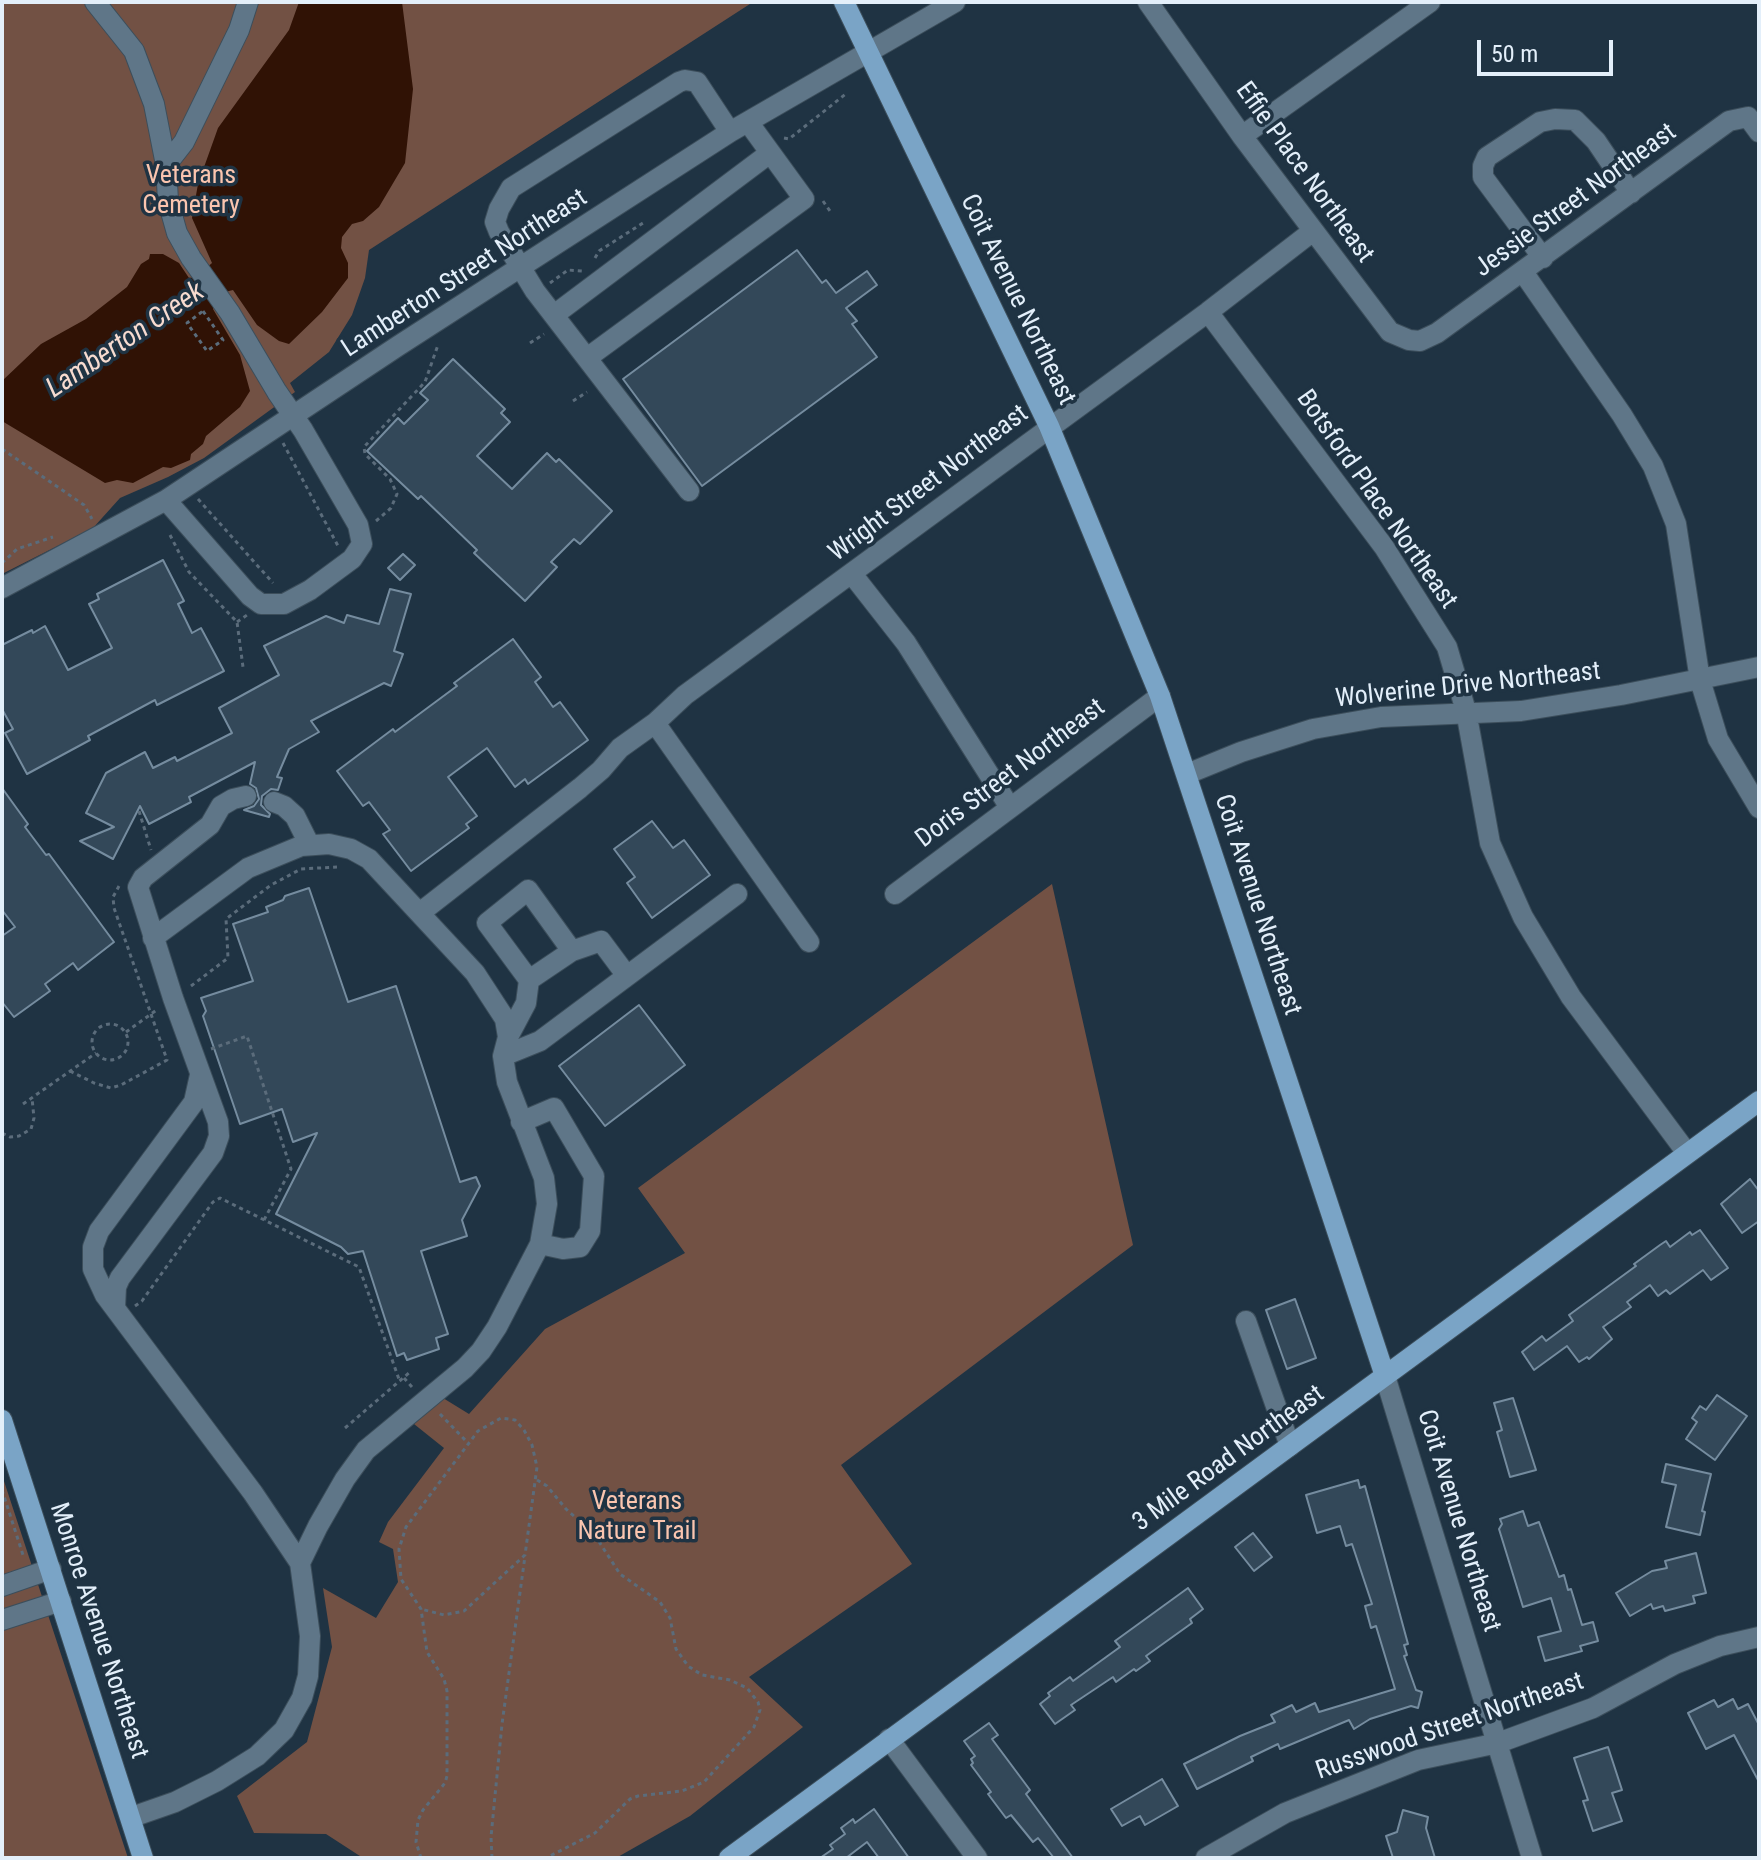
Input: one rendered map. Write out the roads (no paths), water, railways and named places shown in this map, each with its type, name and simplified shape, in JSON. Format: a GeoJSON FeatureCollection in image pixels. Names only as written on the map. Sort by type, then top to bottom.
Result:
{"type":"FeatureCollection","features":[{"type":"Feature","properties":{"kind":"main road","name":"Coit Avenue Northeast"},"geometry":{"type":"LineString","coordinates":[[844,2],[1049,426],[1160,696],[1385,1376]]}},
{"type":"Feature","properties":{"kind":"main road","name":"3 Mile Road Northeast"},"geometry":{"type":"LineString","coordinates":[[729,1858],[1759,1101]]}},
{"type":"Feature","properties":{"kind":"main road","name":"Monroe Avenue Northeast"},"geometry":{"type":"LineString","coordinates":[[2,1420],[143,1858]]}},
{"type":"Feature","properties":{"kind":"street"},"geometry":{"type":"LineString","coordinates":[[95,2],[134,51],[154,104],[166,165],[168,201],[177,233],[303,430],[358,525],[362,539],[360,549],[352,559],[310,590],[275,606],[256,602],[166,500]]}},
{"type":"Feature","properties":{"kind":"street"},"geometry":{"type":"LineString","coordinates":[[166,165],[184,142],[239,30],[248,2]]}},
{"type":"Feature","properties":{"kind":"street","name":"Lamberton Street Northeast"},"geometry":{"type":"LineString","coordinates":[[2,588],[166,500],[730,132],[955,2]]}},
{"type":"Feature","properties":{"kind":"street","name":"Effie Place Northeast"},"geometry":{"type":"LineString","coordinates":[[1148,2],[1242,136],[1390,332],[1400,338],[1420,341],[1437,333]]}},
{"type":"Feature","properties":{"kind":"street"},"geometry":{"type":"LineString","coordinates":[[1242,136],[1430,2]]}},
{"type":"Feature","properties":{"kind":"street"},"geometry":{"type":"LineString","coordinates":[[689,491],[554,315],[521,269],[495,222],[507,193],[517,184],[685,80],[692,80],[700,86],[730,132]]}},
{"type":"Feature","properties":{"kind":"street"},"geometry":{"type":"LineString","coordinates":[[1543,258],[1483,177],[1487,157],[1540,122],[1575,120],[1596,141],[1631,193]]}},
{"type":"Feature","properties":{"kind":"street","name":"Jessie Street Northeast"},"geometry":{"type":"LineString","coordinates":[[1437,333],[1729,121],[1753,124]]}},
{"type":"Feature","properties":{"kind":"street"},"geometry":{"type":"LineString","coordinates":[[587,358],[804,199],[748,122]]}},
{"type":"Feature","properties":{"kind":"street"},"geometry":{"type":"LineString","coordinates":[[554,315],[770,153]]}},
{"type":"Feature","properties":{"kind":"street","name":"Wright Street Northeast"},"geometry":{"type":"LineString","coordinates":[[421,912],[580,788],[620,748],[655,723],[685,695],[1208,312],[1313,231]]}},
{"type":"Feature","properties":{"kind":"street"},"geometry":{"type":"LineString","coordinates":[[1523,272],[1622,415],[1653,466],[1676,524],[1700,680],[1718,739],[1759,808]]}},
{"type":"Feature","properties":{"kind":"street","name":"Botsford Place Northeast"},"geometry":{"type":"LineString","coordinates":[[1208,312],[1384,547],[1447,647],[1466,711],[1490,843],[1523,917],[1571,997],[1687,1153]]}},
{"type":"Feature","properties":{"kind":"street"},"geometry":{"type":"LineString","coordinates":[[852,574],[906,643],[1009,806]]}},
{"type":"Feature","properties":{"kind":"street","name":"Wolverine Drive Northeast"},"geometry":{"type":"LineString","coordinates":[[1187,774],[1241,752],[1313,729],[1381,717],[1521,711],[1759,667]]}},
{"type":"Feature","properties":{"kind":"street","name":"Doris Street Northeast"},"geometry":{"type":"LineString","coordinates":[[895,894],[1160,696]]}},
{"type":"Feature","properties":{"kind":"street"},"geometry":{"type":"LineString","coordinates":[[655,723],[809,942]]}},
{"type":"Feature","properties":{"kind":"street"},"geometry":{"type":"LineString","coordinates":[[118,1313],[116,1287],[120,1278],[218,1145],[218,1122],[173,998],[138,887],[141,880],[210,825],[221,806],[246,796]]}},
{"type":"Feature","properties":{"kind":"street"},"geometry":{"type":"LineString","coordinates":[[274,802],[295,816],[309,844]]}},
{"type":"Feature","properties":{"kind":"street"},"geometry":{"type":"LineString","coordinates":[[153,938],[248,868],[309,844],[351,849],[378,868],[421,912],[491,995],[505,1019],[510,1090],[546,1190],[547,1204],[540,1244],[497,1327],[465,1368],[366,1450],[324,1514],[300,1563]]}},
{"type":"Feature","properties":{"kind":"street"},"geometry":{"type":"LineString","coordinates":[[506,1046],[526,1003],[529,980],[487,923],[528,890],[572,951]]}},
{"type":"Feature","properties":{"kind":"street"},"geometry":{"type":"LineString","coordinates":[[506,1046],[540,1041],[737,894]]}},
{"type":"Feature","properties":{"kind":"street"},"geometry":{"type":"LineString","coordinates":[[529,980],[572,951],[601,941],[627,976]]}},
{"type":"Feature","properties":{"kind":"street"},"geometry":{"type":"LineString","coordinates":[[132,1817],[175,1802],[228,1774],[267,1748],[284,1730],[302,1698],[310,1661],[310,1636],[300,1563],[253,1493],[118,1313],[93,1269],[99,1231],[194,1102],[200,1075]]}},
{"type":"Feature","properties":{"kind":"street"},"geometry":{"type":"LineString","coordinates":[[521,1122],[554,1108],[594,1176],[590,1231],[580,1247],[563,1249],[540,1244]]}},
{"type":"Feature","properties":{"kind":"street"},"geometry":{"type":"LineString","coordinates":[[1246,1321],[1290,1446]]}},
{"type":"Feature","properties":{"kind":"street","name":"Coit Avenue Northeast"},"geometry":{"type":"LineString","coordinates":[[1385,1376],[1532,1858]]}},
{"type":"Feature","properties":{"kind":"street"},"geometry":{"type":"LineString","coordinates":[[2,1586],[51,1569]]}},
{"type":"Feature","properties":{"kind":"street"},"geometry":{"type":"LineString","coordinates":[[2,1620],[61,1601]]}},
{"type":"Feature","properties":{"kind":"street","name":"Russwood Street Northeast"},"geometry":{"type":"LineString","coordinates":[[1206,1858],[1299,1807],[1418,1760],[1498,1743],[1593,1708],[1675,1664],[1759,1637]]}},
{"type":"Feature","properties":{"kind":"street"},"geometry":{"type":"LineString","coordinates":[[889,1739],[977,1858]]}},
{"type":"Feature","properties":{"kind":"water","name":"Lamberton Creek"},"geometry":{"type":"Polygon","coordinates":[[[299,2],[402,2],[413,89],[405,163],[379,207],[363,221],[352,224],[342,237],[341,248],[348,263],[348,278],[322,312],[289,344],[279,341],[257,325],[233,290],[225,292],[215,303],[213,309],[240,355],[250,391],[240,407],[206,436],[203,444],[191,454],[190,460],[171,468],[163,467],[133,483],[117,480],[105,483],[2,421],[2,381],[41,344],[86,319],[127,287],[150,254],[163,254],[179,263],[189,278],[196,277],[212,263],[192,218],[198,184],[218,128],[289,30],[299,2]]]}},
{"type":"Feature","properties":{"kind":"park label","name":"Veterans Cemetery"},"geometry":{"type":"Point","coordinates":[191,191]}},
{"type":"Feature","properties":{"kind":"park label","name":"Veterans Nature Trail"},"geometry":{"type":"Point","coordinates":[637,1517]}}]}
